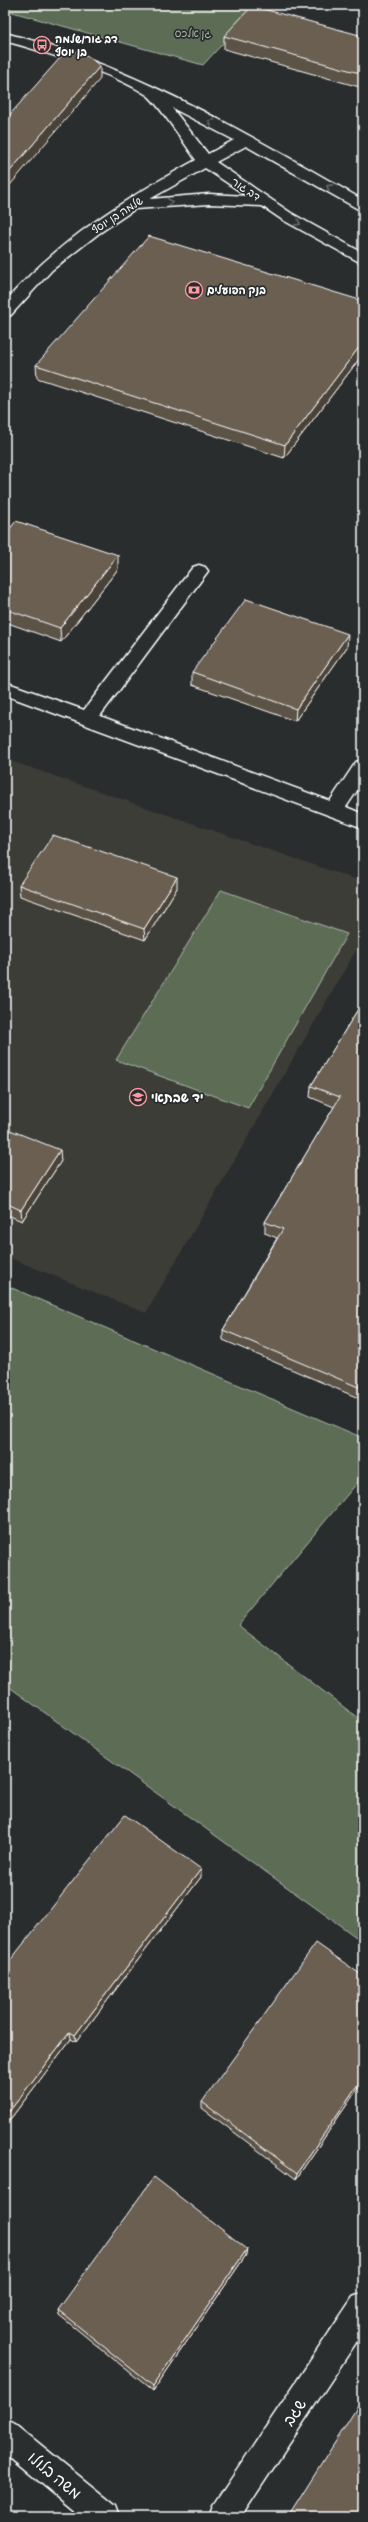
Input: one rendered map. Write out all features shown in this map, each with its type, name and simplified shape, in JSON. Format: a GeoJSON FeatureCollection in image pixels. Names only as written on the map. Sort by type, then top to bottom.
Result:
{"type":"FeatureCollection","features":[{"type":"Feature","properties":{"kind":"street","name":"דב גור"},"geometry":{"type":"LineString","coordinates":[[5,37],[84,62],[120,76],[246,140],[363,206]]}},
{"type":"Feature","properties":{"kind":"street","name":"דב גור"},"geometry":{"type":"LineString","coordinates":[[153,93],[205,161],[265,202],[363,259]]}},
{"type":"Feature","properties":{"kind":"street","name":"שלמה בן יוסף"},"geometry":{"type":"LineString","coordinates":[[5,312],[45,268],[108,219],[205,161],[246,140]]}},
{"type":"Feature","properties":{"kind":"street"},"geometry":{"type":"LineString","coordinates":[[131,205],[210,199],[265,202]]}},
{"type":"Feature","properties":{"kind":"street"},"geometry":{"type":"LineString","coordinates":[[88,719],[199,571]]}},
{"type":"Feature","properties":{"kind":"street"},"geometry":{"type":"LineString","coordinates":[[5,688],[363,821]]}},
{"type":"Feature","properties":{"kind":"street"},"geometry":{"type":"LineString","coordinates":[[334,810],[363,767]]}},
{"type":"Feature","properties":{"kind":"street","name":"שגב"},"geometry":{"type":"LineString","coordinates":[[224,2517],[363,2306]]}},
{"type":"Feature","properties":{"kind":"street","name":"משה בלולו"},"geometry":{"type":"LineString","coordinates":[[5,2434],[105,2517]]}},
{"type":"Feature","properties":{"kind":"shaded area","name":"יד שבתאי"},"geometry":{"type":"Polygon","coordinates":[[[8,760],[363,882],[363,938],[146,1313],[5,1256],[5,764],[8,760]]]}},
{"type":"Feature","properties":{"kind":"green space","name":"גן אלכס"},"geometry":{"type":"Polygon","coordinates":[[[5,5],[258,5],[203,65],[5,10],[5,5]]]}},
{"type":"Feature","properties":{"kind":"green space"},"geometry":{"type":"Polygon","coordinates":[[[221,890],[347,934],[248,1108],[116,1060],[221,890]]]}},
{"type":"Feature","properties":{"kind":"green space"},"geometry":{"type":"Polygon","coordinates":[[[5,1285],[363,1438],[363,1476],[238,1625],[363,1722],[363,1942],[5,1684],[5,1285]]]}},
{"type":"Feature","properties":{"kind":"building"},"geometry":{"type":"Polygon","coordinates":[[[252,6],[363,36],[363,74],[224,36],[252,6]]]}},
{"type":"Feature","properties":{"kind":"building"},"geometry":{"type":"Polygon","coordinates":[[[68,49],[88,56],[100,66],[5,177],[5,120],[68,49]]]}},
{"type":"Feature","properties":{"kind":"building"},"geometry":{"type":"Polygon","coordinates":[[[149,236],[363,301],[363,342],[285,445],[36,365],[149,236]]]}},
{"type":"Feature","properties":{"kind":"building"},"geometry":{"type":"Polygon","coordinates":[[[16,521],[118,555],[60,628],[5,609],[5,535],[16,521]]]}},
{"type":"Feature","properties":{"kind":"building"},"geometry":{"type":"Polygon","coordinates":[[[246,599],[348,634],[296,709],[192,672],[246,599]]]}},
{"type":"Feature","properties":{"kind":"building"},"geometry":{"type":"Polygon","coordinates":[[[53,835],[177,877],[144,929],[19,885],[53,835]]]}},
{"type":"Feature","properties":{"kind":"building"},"geometry":{"type":"Polygon","coordinates":[[[363,1001],[363,1389],[223,1330],[283,1229],[265,1222],[340,1097],[311,1086],[363,1001]]]}},
{"type":"Feature","properties":{"kind":"building"},"geometry":{"type":"Polygon","coordinates":[[[5,1128],[60,1150],[21,1210],[5,1203],[5,1128]]]}},
{"type":"Feature","properties":{"kind":"building"},"geometry":{"type":"Polygon","coordinates":[[[125,1815],[201,1869],[75,2035],[70,2032],[5,2117],[5,1967],[125,1815]]]}},
{"type":"Feature","properties":{"kind":"building"},"geometry":{"type":"Polygon","coordinates":[[[316,1943],[363,1976],[363,2077],[297,2173],[202,2102],[316,1943]]]}},
{"type":"Feature","properties":{"kind":"building"},"geometry":{"type":"Polygon","coordinates":[[[154,2177],[247,2249],[153,2386],[58,2310],[154,2177]]]}},
{"type":"Feature","properties":{"kind":"building"},"geometry":{"type":"Polygon","coordinates":[[[363,2398],[363,2517],[288,2517],[363,2398]]]}},
{"type":"Feature","properties":{"kind":"place","name":"דב גור/שלמה בן יוסף"},"geometry":{"type":"Point","coordinates":[42,45]}},
{"type":"Feature","properties":{"kind":"place","name":"בנק הפועלים"},"geometry":{"type":"Point","coordinates":[194,290]}},
{"type":"Feature","properties":{"kind":"place","name":"יד שבתאי"},"geometry":{"type":"Point","coordinates":[138,1097]}}]}
